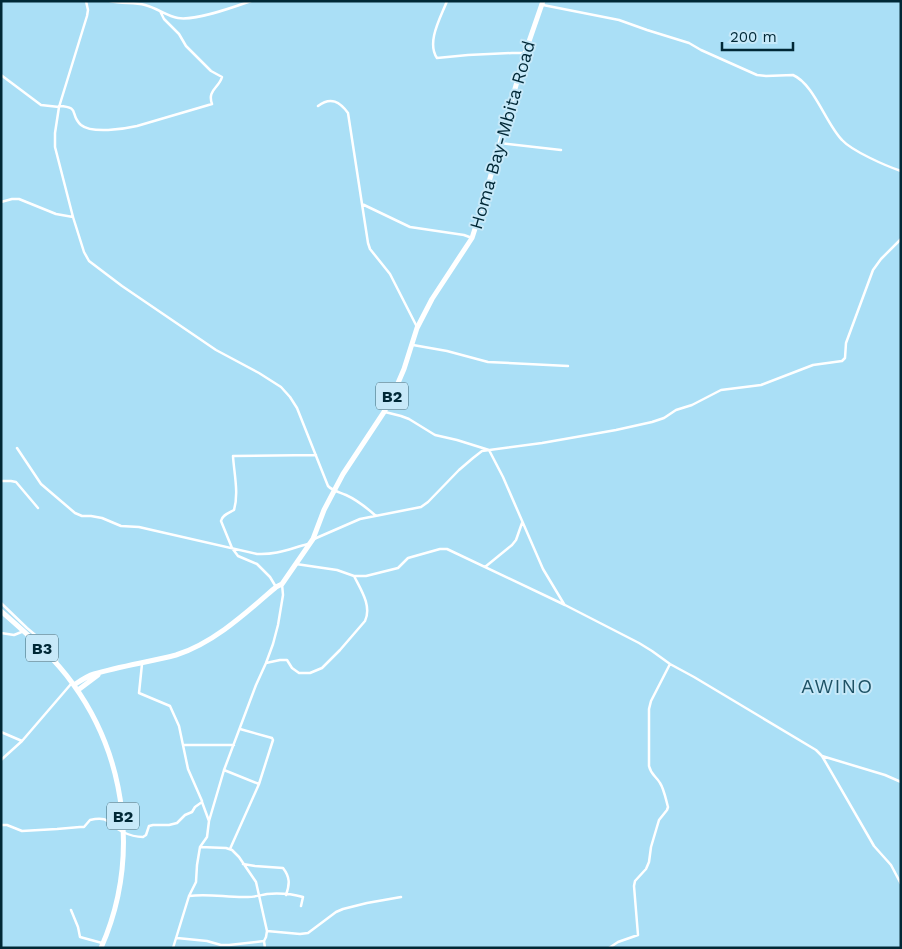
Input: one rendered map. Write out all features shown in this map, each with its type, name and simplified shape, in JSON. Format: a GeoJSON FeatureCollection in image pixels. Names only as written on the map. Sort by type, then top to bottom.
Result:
{"type":"FeatureCollection","features":[{"type":"Feature","properties":{"kind":"highway","name":"Homa Bay-Mbita Road"},"geometry":{"type":"LineString","coordinates":[[282,584],[311,541],[334,491],[384,412],[401,376],[417,328],[432,299],[472,238],[525,54],[542,3]]}},
{"type":"Feature","properties":{"kind":"highway"},"geometry":{"type":"LineString","coordinates":[[75,686],[94,674],[177,654],[205,642],[234,622],[276,586],[282,584]]}},
{"type":"Feature","properties":{"kind":"highway","name":"B3"},"geometry":{"type":"LineString","coordinates":[[1,611],[25,629],[75,686]]}},
{"type":"Feature","properties":{"kind":"highway","name":"B2"},"geometry":{"type":"LineString","coordinates":[[75,686],[91,712],[109,750],[118,785],[124,832],[123,866],[119,890],[102,946]]}},
{"type":"Feature","properties":{"kind":"street"},"geometry":{"type":"LineString","coordinates":[[86,1],[87,16],[59,107],[55,133],[55,147],[73,218],[86,258],[95,267],[216,350],[281,387],[297,408],[328,486],[364,506],[376,516]]}},
{"type":"Feature","properties":{"kind":"street"},"geometry":{"type":"LineString","coordinates":[[110,1],[124,4],[142,4],[177,18],[194,17],[251,1]]}},
{"type":"Feature","properties":{"kind":"street"},"geometry":{"type":"LineString","coordinates":[[447,1],[433,40],[435,56],[437,58],[512,53],[525,54]]}},
{"type":"Feature","properties":{"kind":"street"},"geometry":{"type":"LineString","coordinates":[[542,3],[618,20],[689,43],[757,75],[797,76],[810,92],[843,142],[901,171]]}},
{"type":"Feature","properties":{"kind":"street"},"geometry":{"type":"LineString","coordinates":[[1,75],[43,106],[69,107],[84,126],[93,129],[125,129],[212,104],[211,95],[222,80],[222,77],[211,71],[186,46],[179,34],[164,19],[160,10]]}},
{"type":"Feature","properties":{"kind":"street"},"geometry":{"type":"LineString","coordinates":[[318,106],[323,102],[336,101],[348,113],[368,243],[390,274],[417,328]]}},
{"type":"Feature","properties":{"kind":"street"},"geometry":{"type":"LineString","coordinates":[[500,143],[561,150]]}},
{"type":"Feature","properties":{"kind":"street"},"geometry":{"type":"LineString","coordinates":[[1,202],[19,199],[56,214],[73,218]]}},
{"type":"Feature","properties":{"kind":"street"},"geometry":{"type":"LineString","coordinates":[[362,204],[410,227],[447,232],[472,238]]}},
{"type":"Feature","properties":{"kind":"street"},"geometry":{"type":"LineString","coordinates":[[17,448],[41,484],[80,516],[97,516],[121,526],[146,528],[256,554],[270,555],[280,553],[360,520],[421,507],[459,470],[482,452],[616,430],[652,422],[721,390],[761,385],[813,365],[842,361],[845,358],[846,343],[873,270],[901,239]]}},
{"type":"Feature","properties":{"kind":"street"},"geometry":{"type":"LineString","coordinates":[[411,345],[447,351],[488,362],[568,366]]}},
{"type":"Feature","properties":{"kind":"street"},"geometry":{"type":"LineString","coordinates":[[384,412],[401,416],[435,435],[489,450],[503,477],[543,569],[565,605]]}},
{"type":"Feature","properties":{"kind":"street"},"geometry":{"type":"LineString","coordinates":[[276,586],[256,564],[238,556],[232,548],[221,522],[225,515],[234,510],[233,456],[316,456]]}},
{"type":"Feature","properties":{"kind":"street"},"geometry":{"type":"LineString","coordinates":[[1,481],[16,482],[38,508]]}},
{"type":"Feature","properties":{"kind":"street"},"geometry":{"type":"LineString","coordinates":[[485,568],[512,545],[516,540],[522,523]]}},
{"type":"Feature","properties":{"kind":"street"},"geometry":{"type":"LineString","coordinates":[[296,564],[336,570],[354,576],[366,576],[400,567],[408,558],[444,549],[565,605],[639,643],[670,664],[816,750],[822,756],[874,846],[891,865],[901,884]]}},
{"type":"Feature","properties":{"kind":"street"},"geometry":{"type":"LineString","coordinates":[[266,663],[287,660],[292,668],[299,673],[310,673],[322,668],[346,643],[367,616],[368,610],[365,598],[354,576]]}},
{"type":"Feature","properties":{"kind":"street"},"geometry":{"type":"LineString","coordinates":[[173,948],[189,896],[196,882],[200,847],[207,837],[209,821],[224,770],[273,644],[283,595],[282,584]]}},
{"type":"Feature","properties":{"kind":"street"},"geometry":{"type":"LineString","coordinates":[[1,603],[25,629],[14,635],[1,634]]}},
{"type":"Feature","properties":{"kind":"street"},"geometry":{"type":"LineString","coordinates":[[142,663],[138,693],[170,706],[179,726],[188,769],[209,821]]}},
{"type":"Feature","properties":{"kind":"street"},"geometry":{"type":"LineString","coordinates":[[609,948],[618,942],[638,935],[635,881],[646,869],[659,820],[668,807],[660,783],[650,771],[649,766],[649,709],[670,664]]}},
{"type":"Feature","properties":{"kind":"street"},"geometry":{"type":"LineString","coordinates":[[1,760],[75,686]]}},
{"type":"Feature","properties":{"kind":"street"},"geometry":{"type":"LineString","coordinates":[[230,849],[258,784],[273,740],[272,738],[240,728]]}},
{"type":"Feature","properties":{"kind":"street"},"geometry":{"type":"LineString","coordinates":[[1,732],[22,741]]}},
{"type":"Feature","properties":{"kind":"street"},"geometry":{"type":"LineString","coordinates":[[183,745],[234,745]]}},
{"type":"Feature","properties":{"kind":"street"},"geometry":{"type":"LineString","coordinates":[[822,756],[885,774],[901,782]]}},
{"type":"Feature","properties":{"kind":"street"},"geometry":{"type":"LineString","coordinates":[[224,770],[258,784]]}},
{"type":"Feature","properties":{"kind":"street"},"geometry":{"type":"LineString","coordinates":[[1,825],[7,825],[22,831],[57,829],[84,827],[87,826],[90,820],[102,818],[124,832],[143,837],[146,835],[149,826],[177,823],[202,802]]}},
{"type":"Feature","properties":{"kind":"street"},"geometry":{"type":"LineString","coordinates":[[200,847],[230,849],[256,882],[266,931],[265,948]]}},
{"type":"Feature","properties":{"kind":"street"},"geometry":{"type":"LineString","coordinates":[[243,864],[283,868],[289,877],[286,895]]}},
{"type":"Feature","properties":{"kind":"street"},"geometry":{"type":"LineString","coordinates":[[189,896],[200,894],[236,897],[272,894],[286,895],[303,897],[301,906]]}},
{"type":"Feature","properties":{"kind":"street"},"geometry":{"type":"LineString","coordinates":[[266,931],[308,933],[343,909],[401,897]]}},
{"type":"Feature","properties":{"kind":"street"},"geometry":{"type":"LineString","coordinates":[[71,910],[80,937],[102,946]]}},
{"type":"Feature","properties":{"kind":"street"},"geometry":{"type":"LineString","coordinates":[[176,938],[207,941],[229,946],[264,941]]}},
{"type":"Feature","properties":{"kind":"district","name":"AWINO"},"geometry":{"type":"Point","coordinates":[837,686]}}]}
